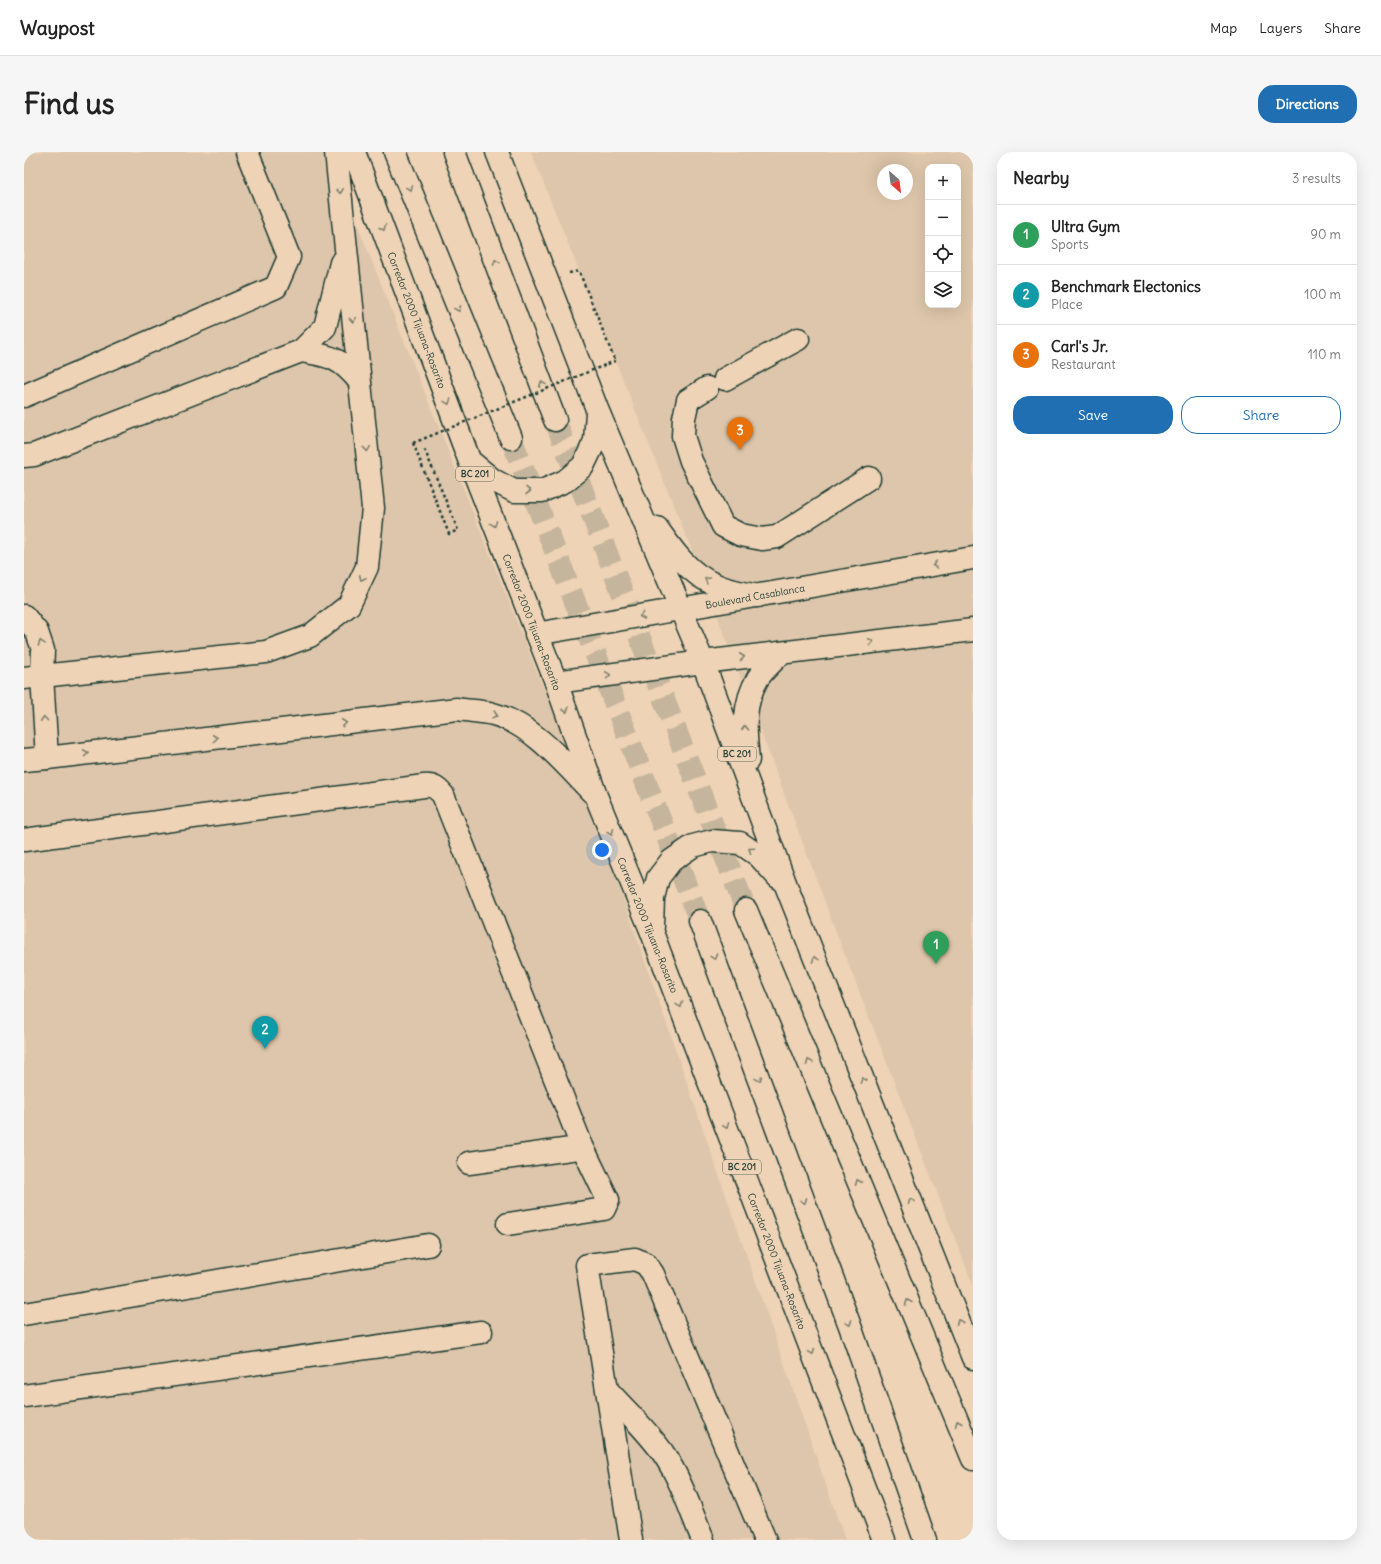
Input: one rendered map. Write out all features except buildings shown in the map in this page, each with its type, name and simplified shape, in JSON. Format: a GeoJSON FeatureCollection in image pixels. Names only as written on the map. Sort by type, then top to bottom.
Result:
{"type":"FeatureCollection","features":[{"type":"Feature","properties":{"kind":"main road"},"geometry":{"type":"LineString","coordinates":[[24,396],[276,287],[289,257],[247,152]]}},
{"type":"Feature","properties":{"kind":"main road"},"geometry":{"type":"LineString","coordinates":[[33,677],[266,652],[310,636],[349,605],[367,567],[373,508],[336,152]]}},
{"type":"Feature","properties":{"kind":"main road","name":"Corredor 2000 Tijuana-Rosarito"},"geometry":{"type":"LineString","coordinates":[[354,152],[470,462],[556,682],[596,796],[651,930],[884,1540]]}},
{"type":"Feature","properties":{"kind":"main road"},"geometry":{"type":"LineString","coordinates":[[395,152],[511,438]]}},
{"type":"Feature","properties":{"kind":"main road"},"geometry":{"type":"LineString","coordinates":[[454,152],[556,420]]}},
{"type":"Feature","properties":{"kind":"main road","name":"BC 201"},"geometry":{"type":"LineString","coordinates":[[497,152],[597,408],[703,662],[788,888],[973,1358]]}},
{"type":"Feature","properties":{"kind":"main road"},"geometry":{"type":"LineString","coordinates":[[24,456],[34,455],[301,351],[325,327],[345,246]]}},
{"type":"Feature","properties":{"kind":"main road"},"geometry":{"type":"LineString","coordinates":[[798,339],[688,400],[684,418],[684,436],[691,461],[724,526],[741,535],[762,539],[777,537],[869,478]]}},
{"type":"Feature","properties":{"kind":"main road"},"geometry":{"type":"LineString","coordinates":[[301,351],[325,355],[347,366],[360,382]]}},
{"type":"Feature","properties":{"kind":"main road"},"geometry":{"type":"LineString","coordinates":[[470,462],[493,480],[514,492],[542,491],[566,481],[583,466],[595,441],[597,408]]}},
{"type":"Feature","properties":{"kind":"main road"},"geometry":{"type":"LineString","coordinates":[[635,498],[672,550],[691,571],[716,585],[758,596]]}},
{"type":"Feature","properties":{"kind":"main road","name":"Boulevard Casablanca"},"geometry":{"type":"LineString","coordinates":[[536,634],[973,558]]}},
{"type":"Feature","properties":{"kind":"main road"},"geometry":{"type":"LineString","coordinates":[[24,616],[37,632],[43,650],[33,677],[47,758]]}},
{"type":"Feature","properties":{"kind":"main road"},"geometry":{"type":"LineString","coordinates":[[556,682],[703,662],[973,630]]}},
{"type":"Feature","properties":{"kind":"main road"},"geometry":{"type":"LineString","coordinates":[[752,795],[744,726],[748,698],[758,677],[781,653]]}},
{"type":"Feature","properties":{"kind":"main road"},"geometry":{"type":"LineString","coordinates":[[24,760],[457,709],[494,714],[527,729],[556,755],[596,796]]}},
{"type":"Feature","properties":{"kind":"main road"},"geometry":{"type":"LineString","coordinates":[[24,840],[431,785],[438,789],[443,795],[581,1144],[608,1200],[604,1209],[508,1224]]}},
{"type":"Feature","properties":{"kind":"main road"},"geometry":{"type":"LineString","coordinates":[[651,930],[653,898],[658,878],[671,861],[693,846],[712,841],[740,843],[759,856],[788,888]]}},
{"type":"Feature","properties":{"kind":"main road"},"geometry":{"type":"LineString","coordinates":[[746,910],[973,1458]]}},
{"type":"Feature","properties":{"kind":"main road"},"geometry":{"type":"LineString","coordinates":[[700,920],[850,1326],[926,1540]]}},
{"type":"Feature","properties":{"kind":"main road"},"geometry":{"type":"LineString","coordinates":[[469,1163],[578,1148],[581,1144]]}},
{"type":"Feature","properties":{"kind":"main road"},"geometry":{"type":"LineString","coordinates":[[24,1314],[428,1245]]}},
{"type":"Feature","properties":{"kind":"main road"},"geometry":{"type":"LineString","coordinates":[[631,1540],[587,1265],[635,1259],[646,1264],[653,1274],[765,1540]]}},
{"type":"Feature","properties":{"kind":"main road"},"geometry":{"type":"LineString","coordinates":[[24,1396],[481,1332]]}},
{"type":"Feature","properties":{"kind":"main road"},"geometry":{"type":"LineString","coordinates":[[606,1390],[653,1440],[665,1457],[678,1479],[702,1540]]}},
{"type":"Feature","properties":{"kind":"path"},"geometry":{"type":"LineString","coordinates":[[424,448],[458,530],[449,534],[413,443],[615,361],[579,271],[568,274],[570,281]]}},
{"type":"Feature","properties":{"kind":"path"},"geometry":{"type":"LineString","coordinates":[[602,359],[608,373]]}},
{"type":"Feature","properties":{"kind":"shaded area"},"geometry":{"type":"Polygon","coordinates":[[[24,152],[328,152],[593,811],[845,1540],[24,1540],[24,152]]]}},
{"type":"Feature","properties":{"kind":"shaded area"},"geometry":{"type":"Polygon","coordinates":[[[531,152],[973,152],[973,1285],[843,950],[703,578],[531,152]]]}},
{"type":"Feature","properties":{"kind":"tunnel"},"geometry":{"type":"LineString","coordinates":[[555,420],[746,910]]}},
{"type":"Feature","properties":{"kind":"tunnel"},"geometry":{"type":"LineString","coordinates":[[511,438],[700,921]]}},
{"type":"Feature","properties":{"kind":"place","name":"Carl's Jr."},"geometry":{"type":"Point","coordinates":[740,450]}},
{"type":"Feature","properties":{"kind":"place","name":"Ultra Gym"},"geometry":{"type":"Point","coordinates":[936,964]}},
{"type":"Feature","properties":{"kind":"place","name":"Benchmark Electonics"},"geometry":{"type":"Point","coordinates":[265,1049]}}]}
